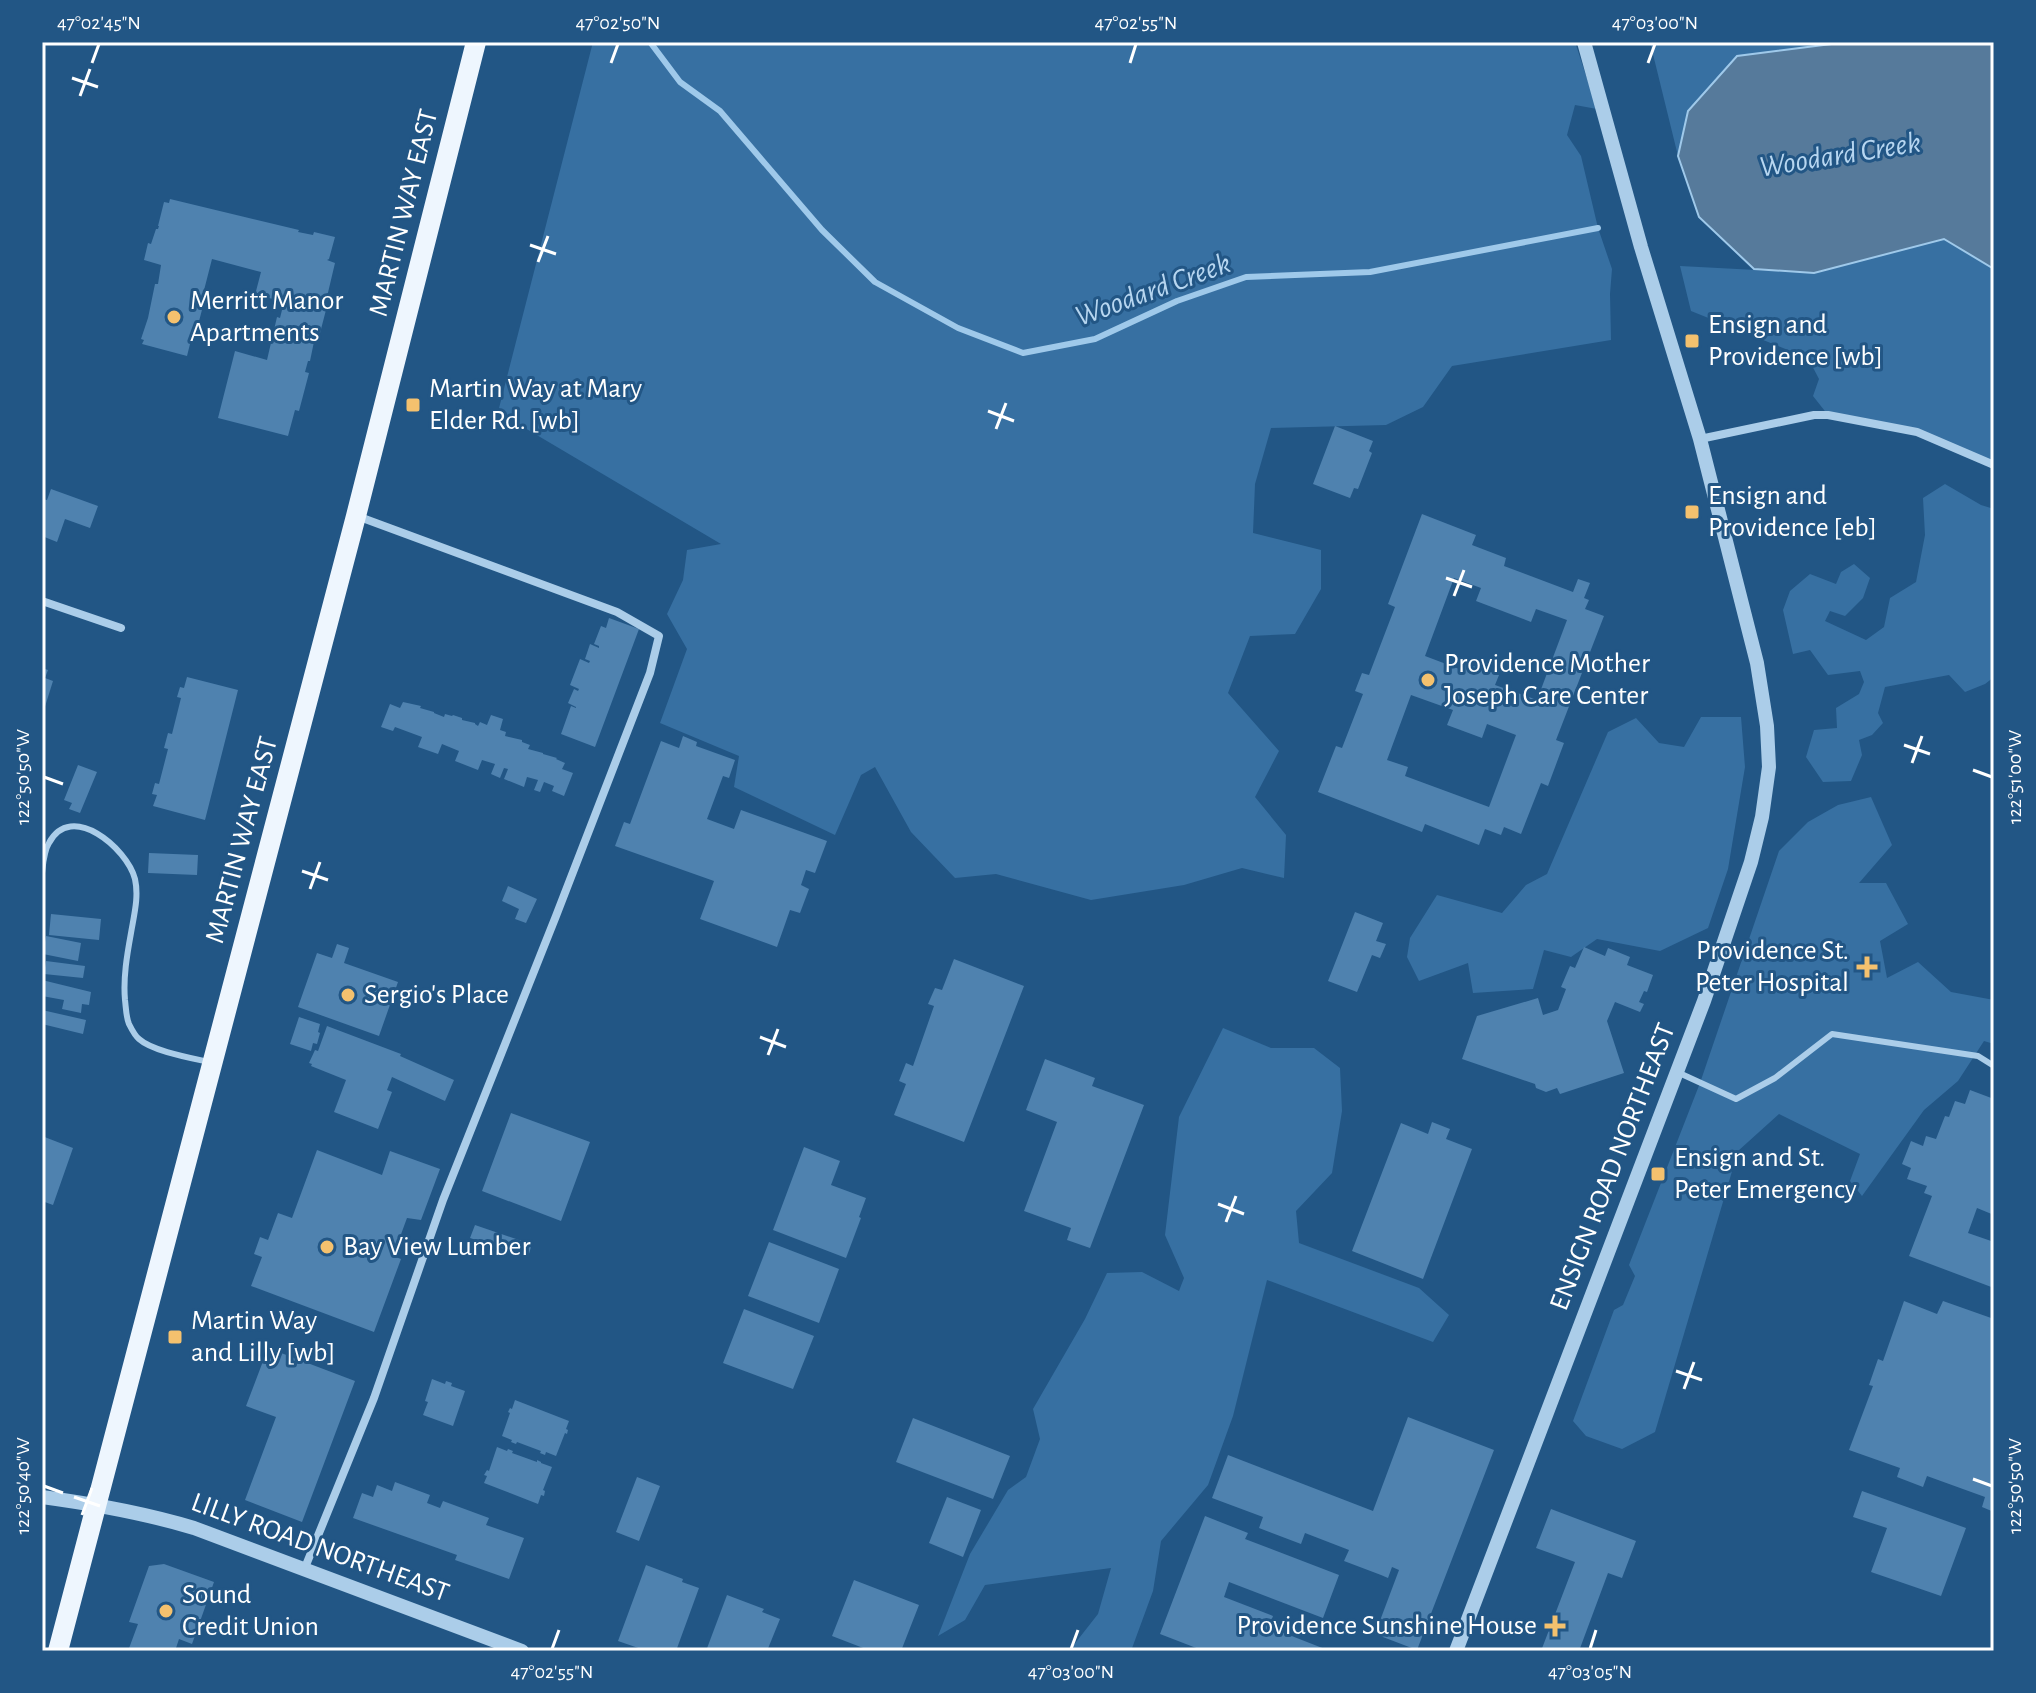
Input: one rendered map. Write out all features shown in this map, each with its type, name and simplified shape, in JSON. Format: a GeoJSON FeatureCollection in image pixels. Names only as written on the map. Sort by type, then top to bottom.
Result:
{"type":"FeatureCollection","features":[{"type":"Feature","properties":{"kind":"main road","name":"MARTIN WAY EAST"},"geometry":{"type":"LineString","coordinates":[[58,1651],[356,516],[476,42]]}},
{"type":"Feature","properties":{"kind":"street","name":"ENSIGN ROAD NORTHEAST"},"geometry":{"type":"LineString","coordinates":[[1456,1651],[1704,1001],[1751,862],[1762,817],[1769,767],[1767,726],[1757,663],[1700,439],[1641,247],[1584,42]]}},
{"type":"Feature","properties":{"kind":"street"},"geometry":{"type":"LineString","coordinates":[[1700,439],[1814,415],[1828,415],[1917,432],[1994,465]]}},
{"type":"Feature","properties":{"kind":"street"},"geometry":{"type":"LineString","coordinates":[[304,1570],[374,1398],[441,1205],[650,673],[659,636],[617,612],[356,516]]}},
{"type":"Feature","properties":{"kind":"street"},"geometry":{"type":"LineString","coordinates":[[42,601],[121,628]]}},
{"type":"Feature","properties":{"kind":"street","name":"LILLY ROAD NORTHEAST"},"geometry":{"type":"LineString","coordinates":[[42,1497],[97,1504],[194,1528],[522,1651]]}},
{"type":"Feature","properties":{"kind":"lane"},"geometry":{"type":"LineString","coordinates":[[42,873],[49,843],[60,831],[77,826],[111,842],[124,856],[135,877],[137,899],[126,966],[127,1021],[139,1039],[158,1049],[212,1063]]}},
{"type":"Feature","properties":{"kind":"lane"},"geometry":{"type":"LineString","coordinates":[[1677,1072],[1736,1099],[1775,1078],[1832,1034],[1978,1056],[1994,1066]]}},
{"type":"Feature","properties":{"kind":"shaded area"},"geometry":{"type":"Polygon","coordinates":[[[593,42],[1575,42],[1597,109],[1575,105],[1567,135],[1581,156],[1598,228],[1612,269],[1611,340],[1452,366],[1423,407],[1386,425],[1271,428],[1255,484],[1253,533],[1321,550],[1321,589],[1295,634],[1250,636],[1228,693],[1279,751],[1255,797],[1286,835],[1284,878],[1242,868],[1184,885],[1091,900],[996,874],[955,878],[911,832],[875,767],[861,775],[835,835],[734,787],[739,756],[660,723],[687,649],[667,614],[683,580],[687,550],[721,544],[498,412],[593,42]]]}},
{"type":"Feature","properties":{"kind":"shaded area"},"geometry":{"type":"Polygon","coordinates":[[[1650,42],[1832,44],[1688,110],[1678,156],[1650,42]]]}},
{"type":"Feature","properties":{"kind":"shaded area"},"geometry":{"type":"Polygon","coordinates":[[[1944,239],[1994,268],[1994,466],[1917,432],[1828,415],[1813,396],[1819,379],[1808,358],[1691,311],[1680,266],[1814,273],[1944,239]]]}},
{"type":"Feature","properties":{"kind":"shaded area"},"geometry":{"type":"Polygon","coordinates":[[[1945,484],[1994,509],[1994,677],[1965,692],[1949,675],[1885,687],[1878,713],[1883,723],[1872,735],[1859,740],[1862,755],[1851,781],[1823,782],[1806,757],[1814,730],[1837,728],[1836,708],[1859,694],[1864,682],[1860,671],[1828,675],[1810,650],[1793,654],[1783,610],[1790,591],[1810,574],[1836,584],[1841,572],[1854,564],[1870,578],[1863,598],[1845,616],[1830,611],[1825,621],[1866,640],[1884,627],[1890,598],[1916,582],[1925,535],[1923,498],[1945,484]]]}},
{"type":"Feature","properties":{"kind":"shaded area"},"geometry":{"type":"Polygon","coordinates":[[[1701,717],[1741,717],[1745,767],[1728,869],[1708,928],[1660,951],[1597,939],[1571,957],[1544,950],[1533,989],[1473,993],[1468,963],[1419,981],[1407,957],[1410,938],[1437,895],[1502,913],[1526,885],[1547,874],[1608,732],[1636,718],[1659,743],[1684,747],[1701,717]]]}},
{"type":"Feature","properties":{"kind":"shaded area"},"geometry":{"type":"Polygon","coordinates":[[[1871,797],[1892,845],[1859,883],[1886,883],[1908,924],[1880,941],[1887,978],[1918,962],[1951,992],[1994,1000],[1994,1044],[1984,1041],[1958,1081],[1924,1110],[1862,1196],[1850,1181],[1860,1154],[1779,1114],[1738,1151],[1655,1432],[1622,1449],[1586,1436],[1573,1421],[1614,1310],[1623,1305],[1635,1276],[1629,1265],[1700,1083],[1779,851],[1808,822],[1838,805],[1871,797]]]}},
{"type":"Feature","properties":{"kind":"shaded area"},"geometry":{"type":"Polygon","coordinates":[[[1223,1028],[1271,1048],[1314,1048],[1340,1068],[1342,1111],[1332,1173],[1296,1211],[1299,1243],[1419,1288],[1449,1315],[1433,1342],[1267,1280],[1233,1416],[1208,1485],[1161,1541],[1153,1591],[1131,1651],[1069,1651],[1098,1614],[1111,1568],[985,1585],[965,1620],[938,1636],[970,1554],[1008,1490],[1026,1477],[1040,1439],[1033,1409],[1085,1319],[1107,1273],[1142,1272],[1179,1291],[1184,1278],[1165,1235],[1179,1117],[1223,1028]]]}},
{"type":"Feature","properties":{"kind":"water"},"geometry":{"type":"Polygon","coordinates":[[[1832,42],[1994,42],[1994,269],[1944,239],[1814,273],[1754,269],[1699,217],[1678,156],[1688,111],[1737,56],[1832,42]]]}},
{"type":"Feature","properties":{"kind":"building","name":"Merritt Manor Apartments"},"geometry":{"type":"Polygon","coordinates":[[[170,199],[298,232],[335,237],[327,260],[335,263],[322,309],[326,310],[320,333],[316,332],[305,372],[309,373],[299,411],[295,410],[288,436],[218,418],[235,351],[267,360],[277,317],[280,318],[284,302],[255,295],[261,272],[212,259],[201,302],[204,302],[187,356],[142,344],[161,265],[144,260],[148,243],[151,244],[158,229],[164,202],[169,203],[170,199]]]}},
{"type":"Feature","properties":{"kind":"building"},"geometry":{"type":"Polygon","coordinates":[[[1335,426],[1373,441],[1369,451],[1372,453],[1358,489],[1354,488],[1350,498],[1313,484],[1335,426]]]}},
{"type":"Feature","properties":{"kind":"building"},"geometry":{"type":"Polygon","coordinates":[[[51,489],[98,506],[90,528],[65,519],[57,542],[42,536],[42,499],[47,500],[51,489]]]}},
{"type":"Feature","properties":{"kind":"building","name":"Providence Mother Joseph Care Center"},"geometry":{"type":"Polygon","coordinates":[[[1422,514],[1476,535],[1472,545],[1506,558],[1504,566],[1573,592],[1578,579],[1590,583],[1584,598],[1589,600],[1585,609],[1604,616],[1556,740],[1564,743],[1548,786],[1541,783],[1521,834],[1504,827],[1501,835],[1485,829],[1479,845],[1425,824],[1422,832],[1318,792],[1336,746],[1342,748],[1363,694],[1355,691],[1362,673],[1369,675],[1395,607],[1388,604],[1422,514]],[[1454,578],[1425,656],[1462,670],[1465,663],[1499,675],[1495,685],[1537,700],[1567,620],[1536,609],[1531,622],[1476,601],[1481,588],[1454,578]],[[1411,695],[1387,760],[1408,767],[1405,776],[1489,807],[1516,735],[1487,724],[1482,738],[1447,725],[1453,710],[1411,695]]]}},
{"type":"Feature","properties":{"kind":"building"},"geometry":{"type":"Polygon","coordinates":[[[609,618],[639,629],[595,747],[561,734],[571,706],[576,708],[568,703],[574,689],[579,689],[570,685],[580,659],[589,663],[585,659],[590,644],[599,648],[594,644],[601,626],[606,628],[609,618]]]}},
{"type":"Feature","properties":{"kind":"building"},"geometry":{"type":"Polygon","coordinates":[[[42,668],[48,670],[45,678],[53,681],[43,713],[42,668]]]}},
{"type":"Feature","properties":{"kind":"building"},"geometry":{"type":"Polygon","coordinates":[[[187,677],[238,690],[205,820],[153,806],[157,795],[152,794],[155,783],[159,784],[168,749],[164,748],[168,733],[172,734],[181,698],[177,697],[187,677]]]}},
{"type":"Feature","properties":{"kind":"building"},"geometry":{"type":"Polygon","coordinates":[[[403,702],[421,706],[444,717],[445,714],[453,715],[478,726],[480,722],[487,725],[491,715],[503,719],[500,730],[506,732],[505,736],[522,740],[530,745],[528,749],[557,758],[565,763],[562,769],[573,773],[564,796],[552,791],[554,786],[544,782],[540,792],[534,790],[538,780],[527,777],[524,787],[504,779],[508,769],[504,768],[500,778],[491,774],[495,764],[482,760],[478,770],[455,761],[459,751],[442,744],[438,754],[418,747],[422,737],[395,727],[393,731],[381,727],[390,704],[400,708],[403,702]]]}},
{"type":"Feature","properties":{"kind":"building"},"geometry":{"type":"Polygon","coordinates":[[[683,736],[697,742],[696,746],[735,760],[729,778],[723,776],[707,819],[734,829],[741,810],[827,841],[815,873],[806,870],[801,885],[809,889],[800,913],[790,910],[777,947],[700,919],[714,881],[615,846],[624,822],[630,824],[661,741],[679,748],[683,736]]]}},
{"type":"Feature","properties":{"kind":"building"},"geometry":{"type":"Polygon","coordinates":[[[78,765],[97,772],[80,813],[69,809],[72,803],[64,800],[78,765]]]}},
{"type":"Feature","properties":{"kind":"building"},"geometry":{"type":"Polygon","coordinates":[[[149,853],[198,855],[197,875],[148,873],[149,853]]]}},
{"type":"Feature","properties":{"kind":"building"},"geometry":{"type":"Polygon","coordinates":[[[508,886],[537,899],[526,923],[515,919],[519,909],[502,901],[508,886]]]}},
{"type":"Feature","properties":{"kind":"building"},"geometry":{"type":"Polygon","coordinates":[[[1355,912],[1383,923],[1376,941],[1386,944],[1380,958],[1372,955],[1357,992],[1328,981],[1355,912]]]}},
{"type":"Feature","properties":{"kind":"building"},"geometry":{"type":"Polygon","coordinates":[[[51,914],[101,919],[99,940],[49,935],[51,914]]]}},
{"type":"Feature","properties":{"kind":"building"},"geometry":{"type":"Polygon","coordinates":[[[46,936],[81,943],[78,961],[43,954],[46,936]]]}},
{"type":"Feature","properties":{"kind":"building","name":"Sergio's Place"},"geometry":{"type":"Polygon","coordinates":[[[337,944],[349,948],[344,963],[398,982],[379,1036],[298,1007],[317,953],[332,958],[337,944]]]}},
{"type":"Feature","properties":{"kind":"building"},"geometry":{"type":"Polygon","coordinates":[[[1584,947],[1605,956],[1608,948],[1630,957],[1627,965],[1653,975],[1647,992],[1644,991],[1639,1002],[1644,1004],[1640,1012],[1615,1002],[1607,1021],[1624,1073],[1560,1094],[1557,1088],[1546,1092],[1536,1088],[1535,1084],[1462,1059],[1477,1016],[1538,998],[1543,1015],[1558,1010],[1566,989],[1561,987],[1570,966],[1575,968],[1584,947]]]}},
{"type":"Feature","properties":{"kind":"building"},"geometry":{"type":"Polygon","coordinates":[[[954,959],[1024,986],[964,1142],[894,1115],[906,1084],[899,1081],[906,1063],[913,1066],[934,1006],[928,1004],[935,988],[942,990],[954,959]]]}},
{"type":"Feature","properties":{"kind":"building"},"geometry":{"type":"Polygon","coordinates":[[[46,961],[85,966],[83,978],[44,974],[46,961]]]}},
{"type":"Feature","properties":{"kind":"building"},"geometry":{"type":"Polygon","coordinates":[[[42,980],[91,992],[89,1005],[82,1004],[81,1013],[62,1009],[64,1000],[42,996],[42,980]]]}},
{"type":"Feature","properties":{"kind":"building"},"geometry":{"type":"Polygon","coordinates":[[[42,1010],[86,1020],[83,1034],[42,1024],[42,1010]]]}},
{"type":"Feature","properties":{"kind":"building"},"geometry":{"type":"Polygon","coordinates":[[[299,1017],[320,1024],[317,1044],[313,1043],[311,1051],[290,1044],[299,1017]]]}},
{"type":"Feature","properties":{"kind":"building"},"geometry":{"type":"Polygon","coordinates":[[[327,1026],[401,1054],[454,1080],[445,1101],[392,1077],[387,1090],[392,1092],[378,1129],[334,1112],[346,1080],[309,1063],[315,1050],[318,1051],[327,1026]]]}},
{"type":"Feature","properties":{"kind":"building"},"geometry":{"type":"Polygon","coordinates":[[[1045,1059],[1095,1078],[1092,1086],[1144,1105],[1090,1248],[1067,1240],[1071,1228],[1024,1211],[1057,1122],[1026,1110],[1045,1059]]]}},
{"type":"Feature","properties":{"kind":"building"},"geometry":{"type":"Polygon","coordinates":[[[1970,1090],[1994,1099],[1991,1119],[1994,1120],[1994,1215],[1977,1208],[1968,1233],[1994,1242],[1994,1288],[1909,1256],[1932,1196],[1924,1193],[1927,1186],[1907,1179],[1911,1168],[1902,1164],[1911,1141],[1923,1146],[1926,1136],[1936,1139],[1955,1101],[1965,1104],[1970,1090]]]}},
{"type":"Feature","properties":{"kind":"building"},"geometry":{"type":"Polygon","coordinates":[[[511,1113],[590,1142],[561,1221],[482,1191],[511,1113]]]}},
{"type":"Feature","properties":{"kind":"building"},"geometry":{"type":"Polygon","coordinates":[[[1432,1122],[1450,1129],[1446,1139],[1472,1149],[1423,1279],[1352,1251],[1401,1123],[1428,1134],[1432,1122]]]}},
{"type":"Feature","properties":{"kind":"building"},"geometry":{"type":"Polygon","coordinates":[[[42,1136],[73,1148],[53,1205],[42,1201],[42,1136]]]}},
{"type":"Feature","properties":{"kind":"building"},"geometry":{"type":"Polygon","coordinates":[[[804,1147],[840,1161],[831,1185],[866,1198],[846,1258],[773,1230],[804,1147]]]}},
{"type":"Feature","properties":{"kind":"building","name":"Bay View Lumber"},"geometry":{"type":"Polygon","coordinates":[[[317,1150],[382,1175],[390,1151],[440,1169],[421,1220],[407,1218],[393,1256],[401,1259],[374,1332],[251,1286],[262,1257],[254,1254],[260,1237],[268,1240],[278,1213],[292,1218],[317,1150]]]}},
{"type":"Feature","properties":{"kind":"building"},"geometry":{"type":"Polygon","coordinates":[[[475,1225],[522,1241],[522,1244],[531,1247],[528,1257],[470,1238],[475,1225]]]}},
{"type":"Feature","properties":{"kind":"building"},"geometry":{"type":"Polygon","coordinates":[[[769,1242],[839,1269],[819,1323],[748,1296],[769,1242]]]}},
{"type":"Feature","properties":{"kind":"building"},"geometry":{"type":"Polygon","coordinates":[[[1904,1301],[1937,1314],[1943,1301],[1994,1319],[1994,1512],[1982,1507],[1985,1497],[1927,1476],[1923,1487],[1897,1477],[1900,1468],[1849,1450],[1873,1386],[1869,1385],[1878,1359],[1883,1361],[1904,1301]]]}},
{"type":"Feature","properties":{"kind":"building"},"geometry":{"type":"Polygon","coordinates":[[[744,1309],[814,1336],[793,1389],[723,1363],[744,1309]]]}},
{"type":"Feature","properties":{"kind":"building"},"geometry":{"type":"Polygon","coordinates":[[[268,1348],[355,1381],[302,1522],[245,1500],[276,1417],[246,1406],[268,1348]]]}},
{"type":"Feature","properties":{"kind":"building"},"geometry":{"type":"Polygon","coordinates":[[[432,1379],[452,1383],[451,1386],[465,1391],[453,1426],[423,1415],[432,1379]]]}},
{"type":"Feature","properties":{"kind":"building"},"geometry":{"type":"Polygon","coordinates":[[[515,1400],[569,1421],[567,1434],[556,1456],[546,1452],[545,1455],[502,1436],[508,1412],[515,1400]]]}},
{"type":"Feature","properties":{"kind":"building"},"geometry":{"type":"Polygon","coordinates":[[[1408,1417],[1494,1450],[1417,1650],[1375,1634],[1399,1570],[1392,1567],[1388,1578],[1344,1561],[1349,1550],[1305,1533],[1301,1544],[1259,1528],[1263,1517],[1212,1498],[1228,1455],[1373,1511],[1408,1417]]]}},
{"type":"Feature","properties":{"kind":"building"},"geometry":{"type":"Polygon","coordinates":[[[913,1418],[1010,1456],[993,1499],[896,1462],[913,1418]]]}},
{"type":"Feature","properties":{"kind":"building"},"geometry":{"type":"Polygon","coordinates":[[[497,1447],[552,1467],[543,1490],[544,1496],[541,1495],[538,1504],[484,1483],[487,1476],[484,1475],[489,1471],[497,1447]]]}},
{"type":"Feature","properties":{"kind":"building"},"geometry":{"type":"Polygon","coordinates":[[[637,1477],[660,1486],[639,1541],[616,1532],[637,1477]]]}},
{"type":"Feature","properties":{"kind":"building"},"geometry":{"type":"Polygon","coordinates":[[[395,1482],[430,1495],[427,1503],[440,1508],[443,1501],[489,1518],[486,1525],[524,1538],[509,1579],[455,1560],[457,1555],[353,1518],[362,1493],[373,1497],[377,1485],[392,1491],[395,1482]]]}},
{"type":"Feature","properties":{"kind":"building"},"geometry":{"type":"Polygon","coordinates":[[[1862,1491],[1966,1528],[1941,1596],[1871,1572],[1887,1528],[1853,1517],[1862,1491]]]}},
{"type":"Feature","properties":{"kind":"building"},"geometry":{"type":"Polygon","coordinates":[[[947,1497],[981,1510],[963,1557],[929,1543],[947,1497]]]}},
{"type":"Feature","properties":{"kind":"building"},"geometry":{"type":"Polygon","coordinates":[[[1551,1509],[1636,1541],[1622,1578],[1608,1573],[1579,1651],[1541,1651],[1575,1562],[1536,1548],[1551,1509]]]}},
{"type":"Feature","properties":{"kind":"building"},"geometry":{"type":"Polygon","coordinates":[[[1205,1516],[1248,1533],[1245,1539],[1339,1575],[1323,1618],[1229,1582],[1224,1597],[1273,1616],[1269,1627],[1330,1651],[1204,1651],[1160,1634],[1205,1516]]]}},
{"type":"Feature","properties":{"kind":"building"},"geometry":{"type":"Polygon","coordinates":[[[164,1564],[214,1582],[192,1644],[179,1639],[175,1651],[128,1651],[138,1624],[129,1622],[149,1566],[164,1564]]]}},
{"type":"Feature","properties":{"kind":"building"},"geometry":{"type":"Polygon","coordinates":[[[646,1565],[699,1588],[676,1651],[647,1651],[618,1641],[646,1565]]]}},
{"type":"Feature","properties":{"kind":"building"},"geometry":{"type":"Polygon","coordinates":[[[854,1580],[919,1605],[901,1651],[871,1651],[832,1636],[854,1580]]]}},
{"type":"Feature","properties":{"kind":"building"},"geometry":{"type":"Polygon","coordinates":[[[727,1595],[764,1609],[762,1612],[780,1619],[767,1651],[706,1651],[727,1595]]]}},
{"type":"Feature","properties":{"kind":"waterway","name":"Woodard Creek"},"geometry":{"type":"LineString","coordinates":[[650,42],[680,82],[720,111],[822,230],[875,282],[958,328],[1023,353],[1095,339],[1177,301],[1246,277],[1370,272],[1598,228]]}},
{"type":"Feature","properties":{"kind":"place","name":"Merritt Manor Apartments"},"geometry":{"type":"Point","coordinates":[174,317]}},
{"type":"Feature","properties":{"kind":"place","name":"Ensign and Providence [wb]"},"geometry":{"type":"Point","coordinates":[1692,341]}},
{"type":"Feature","properties":{"kind":"place","name":"Martin Way at Mary Elder Rd. [wb]"},"geometry":{"type":"Point","coordinates":[413,405]}},
{"type":"Feature","properties":{"kind":"place","name":"Ensign and Providence [eb]"},"geometry":{"type":"Point","coordinates":[1692,512]}},
{"type":"Feature","properties":{"kind":"place","name":"Providence Mother Joseph Care Center"},"geometry":{"type":"Point","coordinates":[1428,680]}},
{"type":"Feature","properties":{"kind":"place","name":"Providence St. Peter Hospital"},"geometry":{"type":"Point","coordinates":[1867,967]}},
{"type":"Feature","properties":{"kind":"place","name":"Sergio's Place"},"geometry":{"type":"Point","coordinates":[348,995]}},
{"type":"Feature","properties":{"kind":"place","name":"Ensign and St. Peter Emergency"},"geometry":{"type":"Point","coordinates":[1658,1174]}},
{"type":"Feature","properties":{"kind":"place","name":"Bay View Lumber"},"geometry":{"type":"Point","coordinates":[327,1247]}},
{"type":"Feature","properties":{"kind":"place","name":"Martin Way and Lilly [wb]"},"geometry":{"type":"Point","coordinates":[175,1337]}},
{"type":"Feature","properties":{"kind":"place","name":"Sound Credit Union"},"geometry":{"type":"Point","coordinates":[166,1611]}},
{"type":"Feature","properties":{"kind":"place","name":"Providence Sunshine House"},"geometry":{"type":"Point","coordinates":[1555,1626]}}]}
